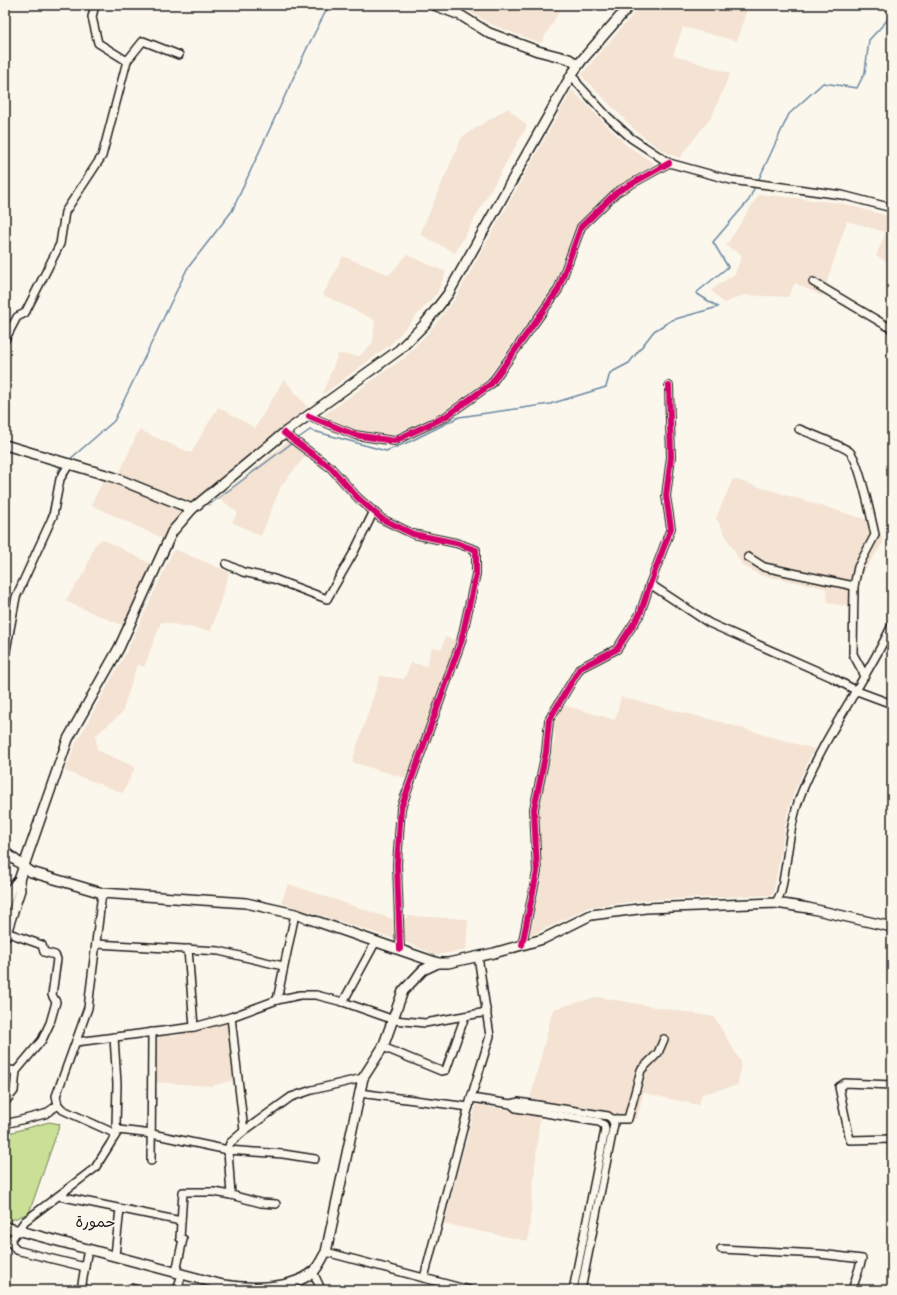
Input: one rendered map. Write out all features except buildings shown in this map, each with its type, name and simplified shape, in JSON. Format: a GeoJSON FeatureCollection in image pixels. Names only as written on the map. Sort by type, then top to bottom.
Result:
{"type":"FeatureCollection","features":[{"type":"Feature","properties":{"kind":"main road"},"geometry":{"type":"LineString","coordinates":[[434,5],[460,15],[489,33],[538,51],[569,59],[578,65]]}},
{"type":"Feature","properties":{"kind":"main road"},"geometry":{"type":"LineString","coordinates":[[6,934],[20,890],[19,880],[23,865],[68,740],[119,648],[172,532],[192,509],[284,433],[399,350],[424,325],[448,294],[572,74],[630,5]]}},
{"type":"Feature","properties":{"kind":"main road"},"geometry":{"type":"LineString","coordinates":[[5,445],[70,463],[113,477],[192,509]]}},
{"type":"Feature","properties":{"kind":"main road"},"geometry":{"type":"LineString","coordinates":[[5,852],[31,872],[102,893],[246,903],[295,914],[438,963],[448,963],[543,939],[591,915],[646,908],[776,903],[808,908],[892,927]]}},
{"type":"Feature","properties":{"kind":"main road"},"geometry":{"type":"LineString","coordinates":[[5,859],[23,865]]}},
{"type":"Feature","properties":{"kind":"main road"},"geometry":{"type":"LineString","coordinates":[[5,905],[8,890],[19,880]]}},
{"type":"Feature","properties":{"kind":"main road"},"geometry":{"type":"LineString","coordinates":[[5,1227],[115,1255],[223,1285],[246,1288],[272,1288],[302,1278],[313,1272],[326,1252],[363,1078],[383,1047],[394,1020],[403,991],[423,970],[438,963]]}},
{"type":"Feature","properties":{"kind":"street"},"geometry":{"type":"LineString","coordinates":[[95,5],[92,17],[98,44],[127,61]]}},
{"type":"Feature","properties":{"kind":"street"},"geometry":{"type":"LineString","coordinates":[[5,340],[17,317],[25,313],[60,244],[65,212],[102,156],[127,61],[143,42],[179,54]]}},
{"type":"Feature","properties":{"kind":"street"},"geometry":{"type":"LineString","coordinates":[[572,74],[578,84],[608,117],[631,138],[669,163],[692,171],[730,180],[842,195],[892,208]]}},
{"type":"Feature","properties":{"kind":"street"},"geometry":{"type":"LineString","coordinates":[[309,416],[355,436],[394,441],[445,417],[491,384],[558,290],[581,227],[618,192],[669,163]]}},
{"type":"Feature","properties":{"kind":"street"},"geometry":{"type":"LineString","coordinates":[[813,282],[892,329]]}},
{"type":"Feature","properties":{"kind":"street"},"geometry":{"type":"LineString","coordinates":[[522,945],[537,872],[534,809],[546,752],[549,720],[580,668],[617,649],[640,614],[671,528],[666,496],[671,457],[669,386]]}},
{"type":"Feature","properties":{"kind":"street"},"geometry":{"type":"LineString","coordinates":[[799,428],[850,452],[855,461],[871,514],[875,536],[858,567],[854,586],[853,654],[865,676]]}},
{"type":"Feature","properties":{"kind":"street"},"geometry":{"type":"LineString","coordinates":[[284,433],[332,468],[358,498],[382,519],[413,534],[456,543],[476,550],[476,574],[461,642],[401,808],[397,864],[400,949]]}},
{"type":"Feature","properties":{"kind":"street"},"geometry":{"type":"LineString","coordinates":[[5,656],[16,597],[53,516],[60,479],[70,463]]}},
{"type":"Feature","properties":{"kind":"street"},"geometry":{"type":"LineString","coordinates":[[226,564],[243,572],[274,579],[327,599],[354,552],[374,511]]}},
{"type":"Feature","properties":{"kind":"street"},"geometry":{"type":"LineString","coordinates":[[748,557],[764,567],[854,586]]}},
{"type":"Feature","properties":{"kind":"street"},"geometry":{"type":"LineString","coordinates":[[650,584],[709,623],[831,677],[857,691],[892,704]]}},
{"type":"Feature","properties":{"kind":"street"},"geometry":{"type":"LineString","coordinates":[[776,903],[781,892],[794,816],[801,794],[820,753],[857,691],[892,625]]}},
{"type":"Feature","properties":{"kind":"street"},"geometry":{"type":"LineString","coordinates":[[102,893],[88,1008],[56,1096],[58,1105],[63,1110],[117,1132],[152,1134],[228,1150],[283,1154],[315,1159]]}},
{"type":"Feature","properties":{"kind":"street"},"geometry":{"type":"LineString","coordinates":[[277,1000],[295,914]]}},
{"type":"Feature","properties":{"kind":"street"},"geometry":{"type":"LineString","coordinates":[[5,1102],[14,1090],[16,1071],[42,1040],[50,1023],[56,1002],[52,995],[57,959],[55,955],[44,952],[42,945],[6,934]]}},
{"type":"Feature","properties":{"kind":"street"},"geometry":{"type":"LineString","coordinates":[[343,1002],[376,941]]}},
{"type":"Feature","properties":{"kind":"street"},"geometry":{"type":"LineString","coordinates":[[96,944],[219,951],[283,966]]}},
{"type":"Feature","properties":{"kind":"street"},"geometry":{"type":"LineString","coordinates":[[188,949],[194,1027]]}},
{"type":"Feature","properties":{"kind":"street"},"geometry":{"type":"LineString","coordinates":[[424,1278],[471,1098],[490,1036],[478,956]]}},
{"type":"Feature","properties":{"kind":"street"},"geometry":{"type":"LineString","coordinates":[[76,1042],[194,1027],[231,1017],[277,1000],[300,995],[316,995],[343,1002],[394,1020],[426,1023],[487,1012]]}},
{"type":"Feature","properties":{"kind":"street"},"geometry":{"type":"LineString","coordinates":[[383,1047],[441,1071],[446,1070],[465,1016]]}},
{"type":"Feature","properties":{"kind":"street"},"geometry":{"type":"LineString","coordinates":[[231,1017],[244,1131]]}},
{"type":"Feature","properties":{"kind":"street"},"geometry":{"type":"LineString","coordinates":[[151,1161],[152,1032]]}},
{"type":"Feature","properties":{"kind":"street"},"geometry":{"type":"LineString","coordinates":[[85,1267],[16,1250],[8,1242],[25,1221],[95,1168],[117,1132],[118,1084],[114,1037]]}},
{"type":"Feature","properties":{"kind":"street"},"geometry":{"type":"LineString","coordinates":[[471,1098],[510,1104],[518,1102],[608,1116],[612,1119],[628,1119],[641,1070],[658,1053],[664,1039]]}},
{"type":"Feature","properties":{"kind":"street"},"geometry":{"type":"LineString","coordinates":[[5,1069],[16,1071]]}},
{"type":"Feature","properties":{"kind":"street"},"geometry":{"type":"LineString","coordinates":[[231,1195],[228,1150],[230,1142],[291,1097],[312,1090],[363,1078]]}},
{"type":"Feature","properties":{"kind":"street"},"geometry":{"type":"LineString","coordinates":[[892,1085],[845,1083],[839,1086],[850,1140],[892,1139]]}},
{"type":"Feature","properties":{"kind":"street"},"geometry":{"type":"LineString","coordinates":[[359,1093],[469,1107]]}},
{"type":"Feature","properties":{"kind":"street"},"geometry":{"type":"LineString","coordinates":[[510,1104],[516,1108],[599,1122],[604,1125],[605,1130],[573,1290]]}},
{"type":"Feature","properties":{"kind":"street"},"geometry":{"type":"LineString","coordinates":[[5,1124],[45,1114],[58,1105]]}},
{"type":"Feature","properties":{"kind":"street"},"geometry":{"type":"LineString","coordinates":[[581,1290],[614,1124],[612,1119]]}},
{"type":"Feature","properties":{"kind":"street"},"geometry":{"type":"LineString","coordinates":[[177,1290],[183,1239],[180,1238],[183,1192],[214,1192],[261,1203],[276,1204]]}},
{"type":"Feature","properties":{"kind":"street"},"geometry":{"type":"LineString","coordinates":[[59,1196],[181,1221]]}},
{"type":"Feature","properties":{"kind":"street"},"geometry":{"type":"LineString","coordinates":[[115,1255],[120,1209]]}},
{"type":"Feature","properties":{"kind":"street"},"geometry":{"type":"LineString","coordinates":[[83,1290],[88,1248]]}},
{"type":"Feature","properties":{"kind":"street"},"geometry":{"type":"LineString","coordinates":[[721,1249],[820,1254],[862,1259],[852,1290]]}},
{"type":"Feature","properties":{"kind":"street"},"geometry":{"type":"LineString","coordinates":[[326,1252],[469,1290]]}},
{"type":"Feature","properties":{"kind":"street"},"geometry":{"type":"LineString","coordinates":[[313,1272],[320,1286],[319,1290]]}},
{"type":"Feature","properties":{"kind":"street"},"geometry":{"type":"LineString","coordinates":[[131,1290],[131,1288],[138,1290]]}},
{"type":"Feature","properties":{"kind":"shaded area"},"geometry":{"type":"Polygon","coordinates":[[[458,5],[563,5],[541,43],[493,25],[458,5]]]}},
{"type":"Feature","properties":{"kind":"shaded area"},"geometry":{"type":"Polygon","coordinates":[[[641,5],[748,5],[737,41],[683,27],[673,55],[730,73],[712,116],[679,158],[660,149],[637,132],[581,75],[641,5]]]}},
{"type":"Feature","properties":{"kind":"shaded area"},"geometry":{"type":"Polygon","coordinates":[[[572,90],[626,145],[655,164],[614,188],[576,224],[553,287],[486,380],[442,412],[393,435],[356,430],[324,415],[405,357],[430,331],[455,299],[572,90]]]}},
{"type":"Feature","properties":{"kind":"shaded area"},"geometry":{"type":"Polygon","coordinates":[[[508,108],[527,126],[455,253],[420,234],[462,137],[508,108]]]}},
{"type":"Feature","properties":{"kind":"shaded area"},"geometry":{"type":"Polygon","coordinates":[[[759,194],[840,203],[892,217],[892,264],[876,256],[886,232],[847,221],[822,296],[795,283],[788,297],[744,295],[724,303],[711,290],[735,274],[742,255],[726,246],[759,194]]]}},
{"type":"Feature","properties":{"kind":"shaded area"},"geometry":{"type":"Polygon","coordinates":[[[407,255],[446,272],[437,293],[390,345],[322,395],[338,354],[360,356],[373,342],[375,320],[323,295],[343,256],[389,275],[407,255]]]}},
{"type":"Feature","properties":{"kind":"shaded area"},"geometry":{"type":"Polygon","coordinates":[[[284,379],[307,407],[191,502],[119,474],[139,430],[191,453],[218,407],[255,428],[284,379]]]}},
{"type":"Feature","properties":{"kind":"shaded area"},"geometry":{"type":"Polygon","coordinates":[[[288,441],[306,455],[281,486],[261,536],[232,522],[238,513],[219,498],[288,441]]]}},
{"type":"Feature","properties":{"kind":"shaded area"},"geometry":{"type":"Polygon","coordinates":[[[105,477],[184,511],[168,529],[164,539],[91,505],[105,477]]]}},
{"type":"Feature","properties":{"kind":"shaded area"},"geometry":{"type":"Polygon","coordinates":[[[733,479],[878,523],[883,543],[863,572],[857,597],[858,608],[828,603],[826,588],[760,575],[742,565],[716,518],[733,479]]]}},
{"type":"Feature","properties":{"kind":"shaded area"},"geometry":{"type":"Polygon","coordinates":[[[102,539],[153,565],[124,626],[65,601],[85,572],[94,546],[102,539]]]}},
{"type":"Feature","properties":{"kind":"shaded area"},"geometry":{"type":"Polygon","coordinates":[[[174,549],[229,572],[211,631],[161,622],[144,667],[137,664],[122,713],[96,735],[97,750],[135,767],[123,793],[65,771],[76,743],[127,651],[174,549]]]}},
{"type":"Feature","properties":{"kind":"shaded area"},"geometry":{"type":"Polygon","coordinates":[[[5,595],[12,596],[5,631],[5,595]]]}},
{"type":"Feature","properties":{"kind":"shaded area"},"geometry":{"type":"Polygon","coordinates":[[[445,637],[457,641],[408,779],[352,762],[380,676],[404,679],[411,663],[427,666],[432,647],[442,649],[445,637]]]}},
{"type":"Feature","properties":{"kind":"shaded area"},"geometry":{"type":"Polygon","coordinates":[[[621,697],[713,720],[814,749],[794,792],[787,814],[774,890],[772,895],[645,900],[589,907],[530,936],[543,873],[538,809],[555,739],[553,724],[563,705],[615,720],[621,697]]]}},
{"type":"Feature","properties":{"kind":"shaded area"},"geometry":{"type":"Polygon","coordinates":[[[288,884],[395,920],[395,939],[281,903],[288,884]]]}},
{"type":"Feature","properties":{"kind":"shaded area"},"geometry":{"type":"Polygon","coordinates":[[[409,916],[468,919],[466,950],[437,955],[405,942],[404,919],[409,916]]]}},
{"type":"Feature","properties":{"kind":"shaded area"},"geometry":{"type":"Polygon","coordinates":[[[598,997],[714,1017],[741,1062],[738,1085],[702,1094],[699,1105],[643,1093],[637,1119],[530,1100],[553,1009],[598,997]]]}},
{"type":"Feature","properties":{"kind":"shaded area"},"geometry":{"type":"Polygon","coordinates":[[[227,1021],[233,1080],[212,1086],[155,1082],[157,1040],[160,1035],[175,1036],[227,1021]]]}},
{"type":"Feature","properties":{"kind":"shaded area"},"geometry":{"type":"Polygon","coordinates":[[[476,1105],[540,1114],[528,1241],[444,1224],[476,1105]]]}},
{"type":"Feature","properties":{"kind":"green space"},"geometry":{"type":"Polygon","coordinates":[[[49,1122],[60,1124],[29,1213],[9,1221],[5,1220],[5,1134],[49,1122]]]}},
{"type":"Feature","properties":{"kind":"waterway"},"geometry":{"type":"LineString","coordinates":[[69,460],[114,421],[187,269],[232,211],[307,48],[329,5]]}},
{"type":"Feature","properties":{"kind":"waterway"},"geometry":{"type":"LineString","coordinates":[[758,181],[789,114],[823,83],[857,88],[865,72],[869,40],[892,15]]}},
{"type":"Feature","properties":{"kind":"waterway"},"geometry":{"type":"LineString","coordinates":[[297,439],[310,430],[386,451],[411,441],[459,417],[550,404],[606,387],[610,373],[629,363],[654,331],[672,320],[718,307],[696,293],[728,267],[713,242],[749,200],[755,186]]}},
{"type":"Feature","properties":{"kind":"waterway"},"geometry":{"type":"LineString","coordinates":[[209,505],[292,443]]}},
{"type":"Feature","properties":{"kind":"waterway"},"geometry":{"type":"LineString","coordinates":[[48,517],[59,469],[62,466]]}},
{"type":"Feature","properties":{"kind":"cycle path"},"geometry":{"type":"LineString","coordinates":[[309,416],[355,435],[394,441],[445,417],[491,384],[558,290],[581,227],[617,192],[669,163]]}},
{"type":"Feature","properties":{"kind":"cycle path"},"geometry":{"type":"LineString","coordinates":[[522,945],[537,872],[534,809],[546,752],[549,720],[580,668],[617,649],[640,614],[671,528],[666,496],[671,457],[669,386]]}},
{"type":"Feature","properties":{"kind":"cycle path"},"geometry":{"type":"LineString","coordinates":[[284,433],[331,468],[358,498],[382,519],[413,534],[456,543],[476,550],[476,574],[461,642],[401,808],[397,864],[400,949]]}},
{"type":"Feature","properties":{"kind":"district","name":"حمورة"},"geometry":{"type":"Point","coordinates":[95,1222]}}]}
